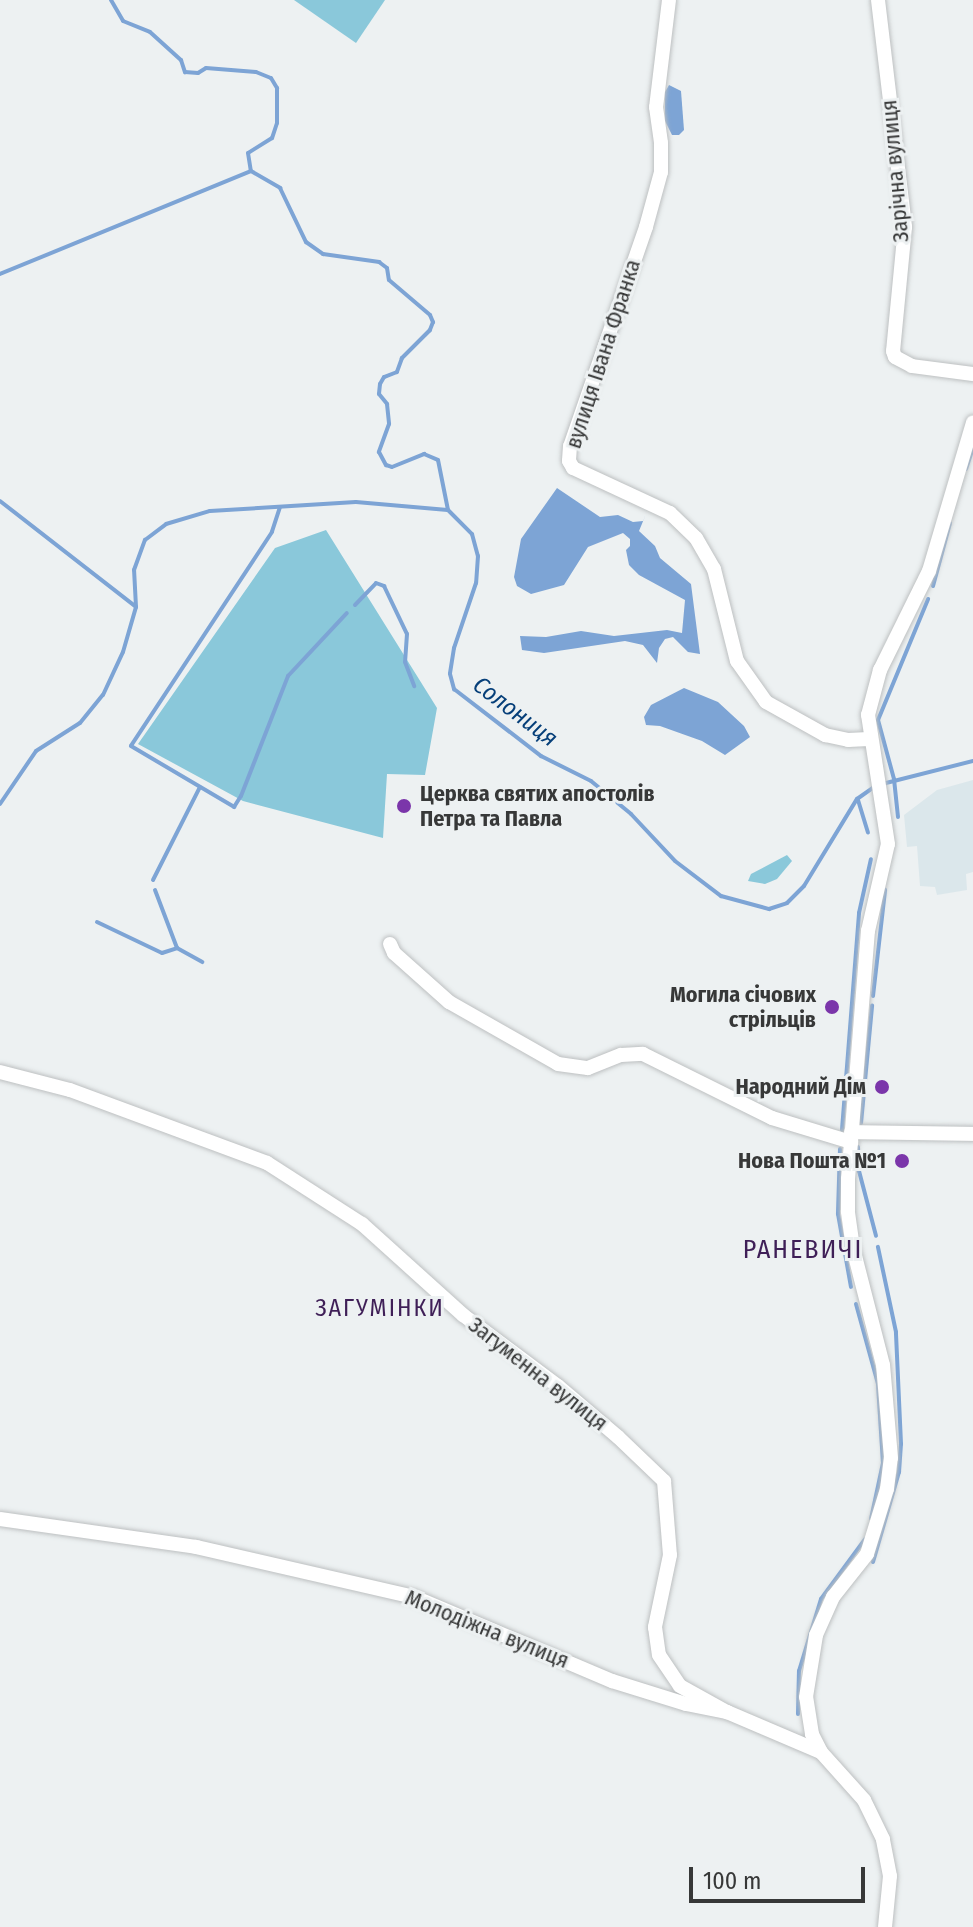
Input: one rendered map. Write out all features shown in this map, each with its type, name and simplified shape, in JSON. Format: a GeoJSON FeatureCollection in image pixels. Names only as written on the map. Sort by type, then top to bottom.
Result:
{"type":"FeatureCollection","features":[{"type":"Feature","properties":{"kind":"street","name":"вулиця Івана Франка"},"geometry":{"type":"LineString","coordinates":[[669,0],[656,97],[661,172],[646,227],[570,446],[569,461],[573,468],[670,513],[696,538],[714,569],[737,661],[766,702],[825,735],[848,740],[869,739]]}},
{"type":"Feature","properties":{"kind":"street","name":"Зарічна вулиця"},"geometry":{"type":"LineString","coordinates":[[878,0],[905,227],[893,351],[895,357],[912,366],[973,374]]}},
{"type":"Feature","properties":{"kind":"street"},"geometry":{"type":"LineString","coordinates":[[885,1927],[890,1876],[883,1839],[864,1800],[821,1752],[812,1734],[806,1697],[812,1652],[833,1597],[867,1554],[887,1489],[891,1458],[883,1365],[850,1223],[851,1137],[868,931],[888,852],[888,826],[869,739],[868,715],[873,688],[929,571],[973,422]]}},
{"type":"Feature","properties":{"kind":"street"},"geometry":{"type":"LineString","coordinates":[[390,944],[394,953],[449,1002],[558,1064],[588,1068],[621,1055],[643,1054],[772,1118],[851,1137],[973,1134]]}},
{"type":"Feature","properties":{"kind":"street","name":"Загуменна вулиця"},"geometry":{"type":"LineString","coordinates":[[0,1072],[70,1090],[267,1163],[362,1224],[463,1315],[558,1386],[618,1437],[664,1481],[670,1555],[655,1627],[659,1655],[680,1686],[727,1712]]}},
{"type":"Feature","properties":{"kind":"street","name":"Молодіжна вулиця"},"geometry":{"type":"LineString","coordinates":[[0,1519],[196,1547],[392,1591],[450,1610],[621,1684],[727,1712],[821,1752]]}},
{"type":"Feature","properties":{"kind":"shaded area"},"geometry":{"type":"Polygon","coordinates":[[[294,0],[385,0],[356,43],[294,0]]]}},
{"type":"Feature","properties":{"kind":"shaded area"},"geometry":{"type":"Polygon","coordinates":[[[669,85],[681,91],[684,130],[679,135],[672,135],[665,121],[665,92],[669,85]]]}},
{"type":"Feature","properties":{"kind":"shaded area"},"geometry":{"type":"Polygon","coordinates":[[[557,488],[600,517],[618,515],[633,522],[643,521],[646,514],[639,531],[655,546],[660,558],[691,584],[700,654],[688,652],[673,637],[665,639],[659,648],[657,663],[643,645],[625,641],[544,653],[522,650],[520,636],[546,637],[581,631],[614,636],[667,630],[682,633],[685,600],[639,575],[629,565],[626,550],[630,539],[623,533],[588,547],[564,585],[531,594],[517,586],[514,577],[521,539],[557,488]]]}},
{"type":"Feature","properties":{"kind":"shaded area"},"geometry":{"type":"Polygon","coordinates":[[[326,530],[437,708],[425,775],[387,774],[383,838],[243,801],[138,744],[275,548],[326,530]]]}},
{"type":"Feature","properties":{"kind":"shaded area"},"geometry":{"type":"Polygon","coordinates":[[[684,688],[718,702],[744,726],[750,737],[725,755],[702,741],[660,726],[646,725],[644,717],[651,705],[684,688]]]}},
{"type":"Feature","properties":{"kind":"shaded area"},"geometry":{"type":"Polygon","coordinates":[[[973,780],[973,872],[966,874],[967,890],[937,895],[935,887],[920,886],[917,846],[907,847],[904,815],[937,790],[973,780]]]}},
{"type":"Feature","properties":{"kind":"shaded area"},"geometry":{"type":"Polygon","coordinates":[[[787,855],[792,861],[777,879],[765,884],[748,881],[751,874],[787,855]]]}},
{"type":"Feature","properties":{"kind":"waterway"},"geometry":{"type":"LineString","coordinates":[[111,0],[123,21],[150,32],[181,60],[185,72],[198,73],[206,68],[256,72],[271,78],[277,88],[277,123],[272,138],[248,153],[251,171],[280,188],[306,242],[323,254],[379,262],[387,268],[389,280],[430,315],[433,322],[430,330],[402,358],[397,372],[384,377],[380,384],[379,394],[387,404],[389,424],[379,452],[386,465],[392,467],[424,454],[438,460],[448,510]]}},
{"type":"Feature","properties":{"kind":"waterway"},"geometry":{"type":"LineString","coordinates":[[0,274],[251,171]]}},
{"type":"Feature","properties":{"kind":"waterway"},"geometry":{"type":"LineString","coordinates":[[966,469],[973,448]]}},
{"type":"Feature","properties":{"kind":"waterway"},"geometry":{"type":"LineString","coordinates":[[0,501],[136,607]]}},
{"type":"Feature","properties":{"kind":"waterway","name":"Солониця"},"geometry":{"type":"LineString","coordinates":[[0,804],[36,751],[80,723],[103,695],[123,652],[136,607],[134,570],[145,540],[166,524],[210,511],[356,502],[448,510],[472,534],[478,556],[476,583],[454,648],[450,674],[454,689],[541,756],[591,781],[631,814],[675,861],[721,896],[769,909],[787,903],[804,886],[857,799],[874,787]]}},
{"type":"Feature","properties":{"kind":"waterway"},"geometry":{"type":"LineString","coordinates":[[280,507],[272,532],[131,746],[234,807],[288,676],[347,613]]}},
{"type":"Feature","properties":{"kind":"waterway"},"geometry":{"type":"LineString","coordinates":[[933,586],[950,523]]}},
{"type":"Feature","properties":{"kind":"waterway"},"geometry":{"type":"LineString","coordinates":[[355,605],[376,583],[384,586],[407,634],[405,662],[414,686]]}},
{"type":"Feature","properties":{"kind":"waterway"},"geometry":{"type":"LineString","coordinates":[[898,817],[894,779],[878,720],[928,599]]}},
{"type":"Feature","properties":{"kind":"waterway","name":"Солониця"},"geometry":{"type":"LineString","coordinates":[[882,784],[973,761]]}},
{"type":"Feature","properties":{"kind":"waterway"},"geometry":{"type":"LineString","coordinates":[[153,880],[200,787]]}},
{"type":"Feature","properties":{"kind":"waterway"},"geometry":{"type":"LineString","coordinates":[[858,800],[868,832]]}},
{"type":"Feature","properties":{"kind":"waterway"},"geometry":{"type":"LineString","coordinates":[[842,1130],[859,913],[871,859]]}},
{"type":"Feature","properties":{"kind":"waterway"},"geometry":{"type":"LineString","coordinates":[[155,890],[177,948],[202,962]]}},
{"type":"Feature","properties":{"kind":"waterway"},"geometry":{"type":"LineString","coordinates":[[873,996],[885,890]]}},
{"type":"Feature","properties":{"kind":"waterway"},"geometry":{"type":"LineString","coordinates":[[97,922],[162,953],[177,948]]}},
{"type":"Feature","properties":{"kind":"waterway"},"geometry":{"type":"LineString","coordinates":[[861,1123],[872,1006]]}},
{"type":"Feature","properties":{"kind":"waterway"},"geometry":{"type":"LineString","coordinates":[[858,1147],[859,1171],[876,1236]]}},
{"type":"Feature","properties":{"kind":"waterway"},"geometry":{"type":"LineString","coordinates":[[840,1149],[838,1214],[851,1287]]}},
{"type":"Feature","properties":{"kind":"waterway"},"geometry":{"type":"LineString","coordinates":[[873,1562],[899,1472],[901,1444],[896,1332],[878,1247]]}},
{"type":"Feature","properties":{"kind":"waterway"},"geometry":{"type":"LineString","coordinates":[[856,1304],[878,1384],[883,1463],[871,1519]]}},
{"type":"Feature","properties":{"kind":"waterway"},"geometry":{"type":"LineString","coordinates":[[798,1714],[799,1671],[821,1599],[865,1539]]}},
{"type":"Feature","properties":{"kind":"place","name":"Церква святих апостолів Петра та Павла"},"geometry":{"type":"Point","coordinates":[404,806]}},
{"type":"Feature","properties":{"kind":"place","name":"Могила січових стрільців"},"geometry":{"type":"Point","coordinates":[832,1007]}},
{"type":"Feature","properties":{"kind":"place","name":"Народний Дім"},"geometry":{"type":"Point","coordinates":[882,1087]}},
{"type":"Feature","properties":{"kind":"place","name":"Нова Пошта №1"},"geometry":{"type":"Point","coordinates":[902,1161]}},
{"type":"Feature","properties":{"kind":"district","name":"РАНЕВИЧІ"},"geometry":{"type":"Point","coordinates":[803,1250]}},
{"type":"Feature","properties":{"kind":"district","name":"ЗАГУМІНКИ"},"geometry":{"type":"Point","coordinates":[380,1309]}}]}
